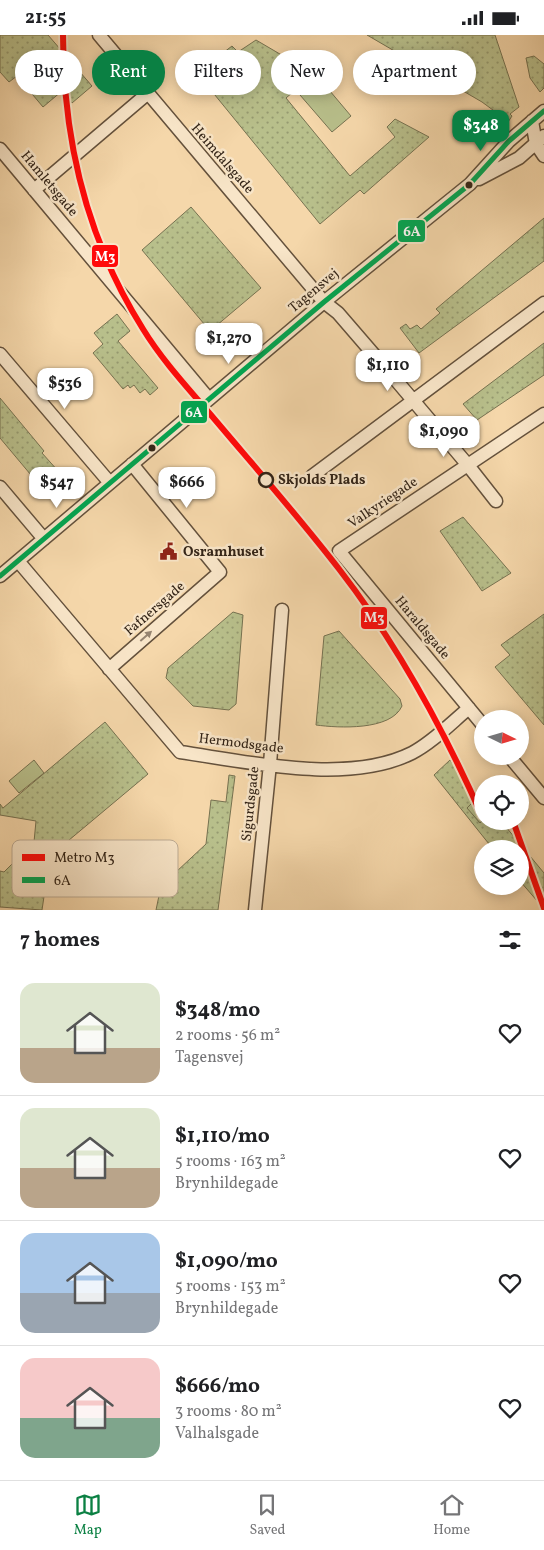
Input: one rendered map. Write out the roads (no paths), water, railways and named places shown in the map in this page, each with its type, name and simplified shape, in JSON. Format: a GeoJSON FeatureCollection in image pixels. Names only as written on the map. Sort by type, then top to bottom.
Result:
{"type":"FeatureCollection","features":[{"type":"Feature","properties":{"kind":"street","name":"Heimdalsgade"},"geometry":{"type":"LineString","coordinates":[[99,35],[111,50]]}},
{"type":"Feature","properties":{"kind":"street"},"geometry":{"type":"LineString","coordinates":[[34,190],[146,95]]}},
{"type":"Feature","properties":{"kind":"street","name":"Heimdalsgade"},"geometry":{"type":"LineString","coordinates":[[148,95],[324,301],[338,313],[413,399],[496,501]]}},
{"type":"Feature","properties":{"kind":"street","name":"Tagensvej"},"geometry":{"type":"LineString","coordinates":[[0,576],[324,301],[470,183],[544,111]]}},
{"type":"Feature","properties":{"kind":"street"},"geometry":{"type":"LineString","coordinates":[[532,121],[541,138],[544,157]]}},
{"type":"Feature","properties":{"kind":"street","name":"Tagensvej"},"geometry":{"type":"LineString","coordinates":[[470,183],[519,158],[541,138]]}},
{"type":"Feature","properties":{"kind":"street","name":"Hamletsgade"},"geometry":{"type":"LineString","coordinates":[[0,149],[209,399]]}},
{"type":"Feature","properties":{"kind":"street"},"geometry":{"type":"LineString","coordinates":[[312,476],[544,303]]}},
{"type":"Feature","properties":{"kind":"street"},"geometry":{"type":"LineString","coordinates":[[0,354],[110,483]]}},
{"type":"Feature","properties":{"kind":"street","name":"Valkyriegade"},"geometry":{"type":"LineString","coordinates":[[339,551],[544,414]]}},
{"type":"Feature","properties":{"kind":"street","name":"Fafnersgade"},"geometry":{"type":"LineString","coordinates":[[109,669],[220,572],[132,464]]}},
{"type":"Feature","properties":{"kind":"street"},"geometry":{"type":"LineString","coordinates":[[0,487],[44,539]]}},
{"type":"Feature","properties":{"kind":"street","name":"Haraldsgade"},"geometry":{"type":"LineString","coordinates":[[339,551],[474,714]]}},
{"type":"Feature","properties":{"kind":"street","name":"Hermodsgade"},"geometry":{"type":"LineString","coordinates":[[18,561],[180,751],[335,771],[371,768],[413,752],[469,708]]}},
{"type":"Feature","properties":{"kind":"street","name":"Sigurdsgade"},"geometry":{"type":"LineString","coordinates":[[255,910],[270,764],[282,610]]}},
{"type":"Feature","properties":{"kind":"street"},"geometry":{"type":"LineString","coordinates":[[516,765],[544,799]]}},
{"type":"Feature","properties":{"kind":"metro line","name":"M3"},"geometry":{"type":"LineString","coordinates":[[63,35],[68,113],[82,188],[93,225],[123,295],[150,340],[184,384],[308,530],[381,627],[435,719],[474,798]]}},
{"type":"Feature","properties":{"kind":"metro line","name":"M3"},"geometry":{"type":"LineString","coordinates":[[516,830],[544,908]]}},
{"type":"Feature","properties":{"kind":"place","name":"Skjolds Plads"},"geometry":{"type":"Point","coordinates":[266,480]}},
{"type":"Feature","properties":{"kind":"place","name":"Osramhuset"},"geometry":{"type":"Point","coordinates":[169,552]}}]}
